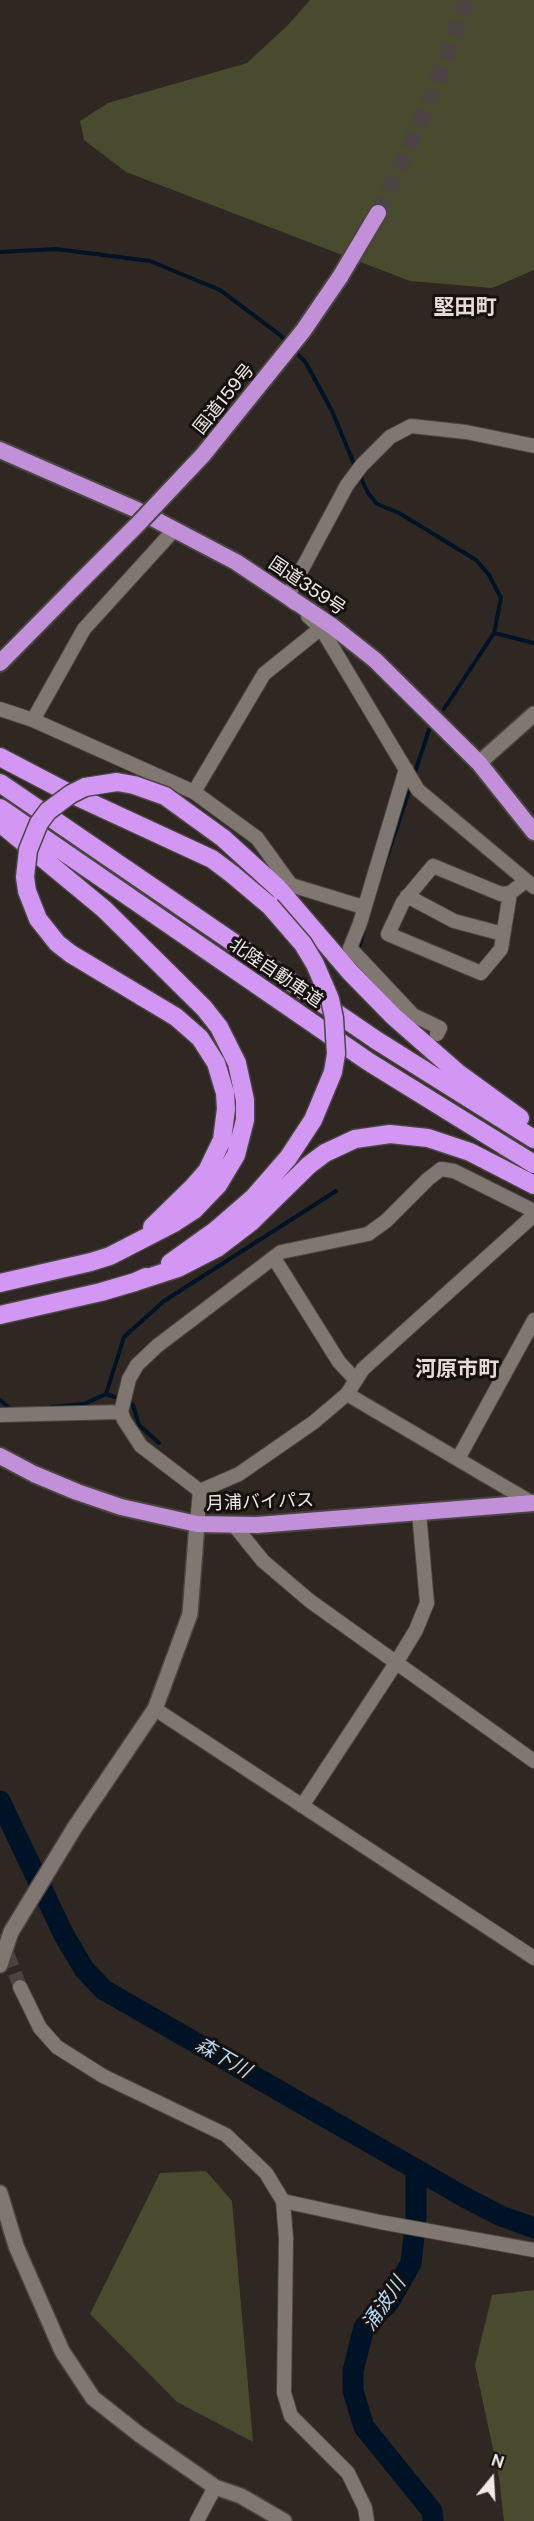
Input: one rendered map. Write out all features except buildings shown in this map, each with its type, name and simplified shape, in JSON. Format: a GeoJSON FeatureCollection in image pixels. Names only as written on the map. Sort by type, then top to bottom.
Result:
{"type":"FeatureCollection","features":[{"type":"Feature","properties":{"kind":"highway","name":"国道159号"},"geometry":{"type":"LineString","coordinates":[[0,656],[137,525],[203,455],[303,331],[340,277],[378,213]]}},
{"type":"Feature","properties":{"kind":"highway","name":"国道359号"},"geometry":{"type":"LineString","coordinates":[[0,450],[137,510],[236,562],[333,626],[375,660],[478,763],[534,832]]}},
{"type":"Feature","properties":{"kind":"highway","name":"国道159号"},"geometry":{"type":"LineString","coordinates":[[0,663],[73,588]]}},
{"type":"Feature","properties":{"kind":"highway"},"geometry":{"type":"LineString","coordinates":[[0,669],[36,627]]}},
{"type":"Feature","properties":{"kind":"highway"},"geometry":{"type":"LineString","coordinates":[[0,757],[85,801],[212,859],[246,884],[270,906],[303,944],[315,964],[330,999],[334,1018],[336,1054],[333,1072],[314,1120],[272,1178],[236,1214],[174,1260],[135,1282]]}},
{"type":"Feature","properties":{"kind":"highway"},"geometry":{"type":"LineString","coordinates":[[127,1247],[160,1219],[207,1171],[222,1140],[226,1108],[225,1093],[216,1063],[200,1038],[176,1017],[71,954],[57,943],[38,919],[27,891],[25,877],[28,850],[39,823],[48,811],[85,787],[117,782],[134,785],[165,796],[224,838],[278,888],[350,972],[393,1016],[458,1073],[534,1127]]}},
{"type":"Feature","properties":{"kind":"highway","name":"北陸自動車道"},"geometry":{"type":"LineString","coordinates":[[0,783],[376,1040],[534,1139]]}},
{"type":"Feature","properties":{"kind":"highway","name":"北陸自動車道"},"geometry":{"type":"LineString","coordinates":[[0,808],[369,1062],[534,1164]]}},
{"type":"Feature","properties":{"kind":"highway"},"geometry":{"type":"LineString","coordinates":[[0,823],[104,909],[183,984],[219,1027],[237,1063],[242,1081],[245,1120],[236,1155],[228,1170],[218,1185],[194,1210],[127,1247],[91,1262],[0,1283]]}},
{"type":"Feature","properties":{"kind":"highway"},"geometry":{"type":"LineString","coordinates":[[0,1315],[101,1293],[178,1268],[217,1248],[259,1215],[309,1165],[325,1153],[356,1139],[390,1134],[428,1138],[470,1152],[534,1185]]}},
{"type":"Feature","properties":{"kind":"highway","name":"月浦バイパス"},"geometry":{"type":"LineString","coordinates":[[0,1456],[76,1492],[121,1507],[197,1524],[257,1525],[534,1503]]}},
{"type":"Feature","properties":{"kind":"street"},"geometry":{"type":"LineString","coordinates":[[510,893],[501,949],[481,973],[388,934],[407,896],[433,866],[501,894],[510,893],[530,884],[418,790],[321,628],[287,597],[351,481],[390,437],[411,426],[466,432],[534,446]]}},
{"type":"Feature","properties":{"kind":"street"},"geometry":{"type":"LineString","coordinates":[[33,720],[84,629],[174,530]]}},
{"type":"Feature","properties":{"kind":"street"},"geometry":{"type":"LineString","coordinates":[[194,792],[264,674],[321,628]]}},
{"type":"Feature","properties":{"kind":"street"},"geometry":{"type":"LineString","coordinates":[[0,709],[33,720],[194,792],[257,838],[291,885],[363,907]]}},
{"type":"Feature","properties":{"kind":"street"},"geometry":{"type":"LineString","coordinates":[[478,763],[534,714]]}},
{"type":"Feature","properties":{"kind":"street"},"geometry":{"type":"LineString","coordinates":[[411,776],[350,948],[413,1015],[440,1028],[437,1034]]}},
{"type":"Feature","properties":{"kind":"street"},"geometry":{"type":"LineString","coordinates":[[407,896],[454,921],[503,934]]}},
{"type":"Feature","properties":{"kind":"street"},"geometry":{"type":"LineString","coordinates":[[441,1169],[454,1171],[534,1213],[363,1369],[347,1394],[314,1422],[239,1474],[200,1491],[141,1446],[121,1412],[127,1387],[137,1365],[157,1346],[281,1252],[368,1234],[386,1221],[441,1169]]}},
{"type":"Feature","properties":{"kind":"street"},"geometry":{"type":"LineString","coordinates":[[274,1258],[339,1362],[356,1380]]}},
{"type":"Feature","properties":{"kind":"street"},"geometry":{"type":"LineString","coordinates":[[459,1459],[534,1320]]}},
{"type":"Feature","properties":{"kind":"street"},"geometry":{"type":"LineString","coordinates":[[347,1394],[534,1503]]}},
{"type":"Feature","properties":{"kind":"street"},"geometry":{"type":"LineString","coordinates":[[0,1415],[121,1412]]}},
{"type":"Feature","properties":{"kind":"street"},"geometry":{"type":"LineString","coordinates":[[0,1965],[11,1932],[75,1827],[155,1709],[190,1614],[200,1491]]}},
{"type":"Feature","properties":{"kind":"street"},"geometry":{"type":"LineString","coordinates":[[302,1806],[396,1664],[416,1630],[427,1603],[419,1512]]}},
{"type":"Feature","properties":{"kind":"street"},"geometry":{"type":"LineString","coordinates":[[233,1524],[263,1561],[310,1601],[534,1761]]}},
{"type":"Feature","properties":{"kind":"street"},"geometry":{"type":"LineString","coordinates":[[155,1709],[534,1958]]}},
{"type":"Feature","properties":{"kind":"street"},"geometry":{"type":"LineString","coordinates":[[20,1987],[40,2028],[57,2047],[103,2076],[226,2134],[266,2173],[283,2201],[286,2238],[284,2393],[291,2416],[348,2473],[365,2508],[367,2521]]}},
{"type":"Feature","properties":{"kind":"street"},"geometry":{"type":"LineString","coordinates":[[0,2193],[16,2247],[62,2351],[93,2398],[140,2435],[215,2487],[241,2496],[284,2521]]}},
{"type":"Feature","properties":{"kind":"street"},"geometry":{"type":"LineString","coordinates":[[283,2201],[393,2225],[534,2250]]}},
{"type":"Feature","properties":{"kind":"street"},"geometry":{"type":"LineString","coordinates":[[197,2521],[215,2487]]}},
{"type":"Feature","properties":{"kind":"green space"},"geometry":{"type":"Polygon","coordinates":[[[310,0],[534,0],[534,270],[492,288],[410,281],[126,172],[84,140],[80,121],[108,103],[247,63],[288,25],[310,0]]]}},
{"type":"Feature","properties":{"kind":"green space"},"geometry":{"type":"Polygon","coordinates":[[[206,2171],[232,2201],[253,2442],[177,2402],[90,2314],[160,2173],[206,2171]]]}},
{"type":"Feature","properties":{"kind":"green space"},"geometry":{"type":"Polygon","coordinates":[[[534,2290],[534,2521],[504,2521],[499,2477],[475,2365],[492,2295],[534,2290]]]}},
{"type":"Feature","properties":{"kind":"waterway"},"geometry":{"type":"LineString","coordinates":[[0,252],[56,249],[150,261],[220,290],[288,343]]}},
{"type":"Feature","properties":{"kind":"waterway"},"geometry":{"type":"LineString","coordinates":[[293,349],[306,363],[332,411],[355,466]]}},
{"type":"Feature","properties":{"kind":"waterway"},"geometry":{"type":"LineString","coordinates":[[360,476],[368,493],[377,504],[399,513],[476,560],[489,575],[501,598],[494,633],[444,709]]}},
{"type":"Feature","properties":{"kind":"waterway"},"geometry":{"type":"LineString","coordinates":[[494,633],[534,643]]}},
{"type":"Feature","properties":{"kind":"waterway"},"geometry":{"type":"LineString","coordinates":[[414,775],[429,730]]}},
{"type":"Feature","properties":{"kind":"waterway"},"geometry":{"type":"LineString","coordinates":[[381,874],[411,785]]}},
{"type":"Feature","properties":{"kind":"waterway"},"geometry":{"type":"LineString","coordinates":[[358,952],[364,930]]}},
{"type":"Feature","properties":{"kind":"waterway"},"geometry":{"type":"LineString","coordinates":[[51,1407],[84,1404],[106,1394],[124,1337],[164,1301],[336,1191]]}},
{"type":"Feature","properties":{"kind":"waterway"},"geometry":{"type":"LineString","coordinates":[[106,1394],[115,1397]]}},
{"type":"Feature","properties":{"kind":"waterway"},"geometry":{"type":"LineString","coordinates":[[0,1400],[13,1411]]}},
{"type":"Feature","properties":{"kind":"waterway"},"geometry":{"type":"LineString","coordinates":[[130,1403],[133,1405],[139,1425],[159,1443]]}},
{"type":"Feature","properties":{"kind":"waterway","name":"森下川"},"geometry":{"type":"LineString","coordinates":[[0,1801],[64,1935],[84,1969],[104,1990],[466,2198],[501,2216],[534,2228]]}},
{"type":"Feature","properties":{"kind":"waterway","name":"涌波川"},"geometry":{"type":"LineString","coordinates":[[416,2169],[416,2217],[411,2263],[389,2302],[364,2327],[353,2371],[353,2391],[364,2427],[432,2511],[433,2521]]}},
{"type":"Feature","properties":{"kind":"tunnel"},"geometry":{"type":"LineString","coordinates":[[378,213],[427,107],[467,0]]}},
{"type":"Feature","properties":{"kind":"tunnel"},"geometry":{"type":"LineString","coordinates":[[0,1934],[20,1987]]}},
{"type":"Feature","properties":{"kind":"district","name":"堅田町"},"geometry":{"type":"Point","coordinates":[465,308]}},
{"type":"Feature","properties":{"kind":"district","name":"河原市町"},"geometry":{"type":"Point","coordinates":[457,1370]}}]}
